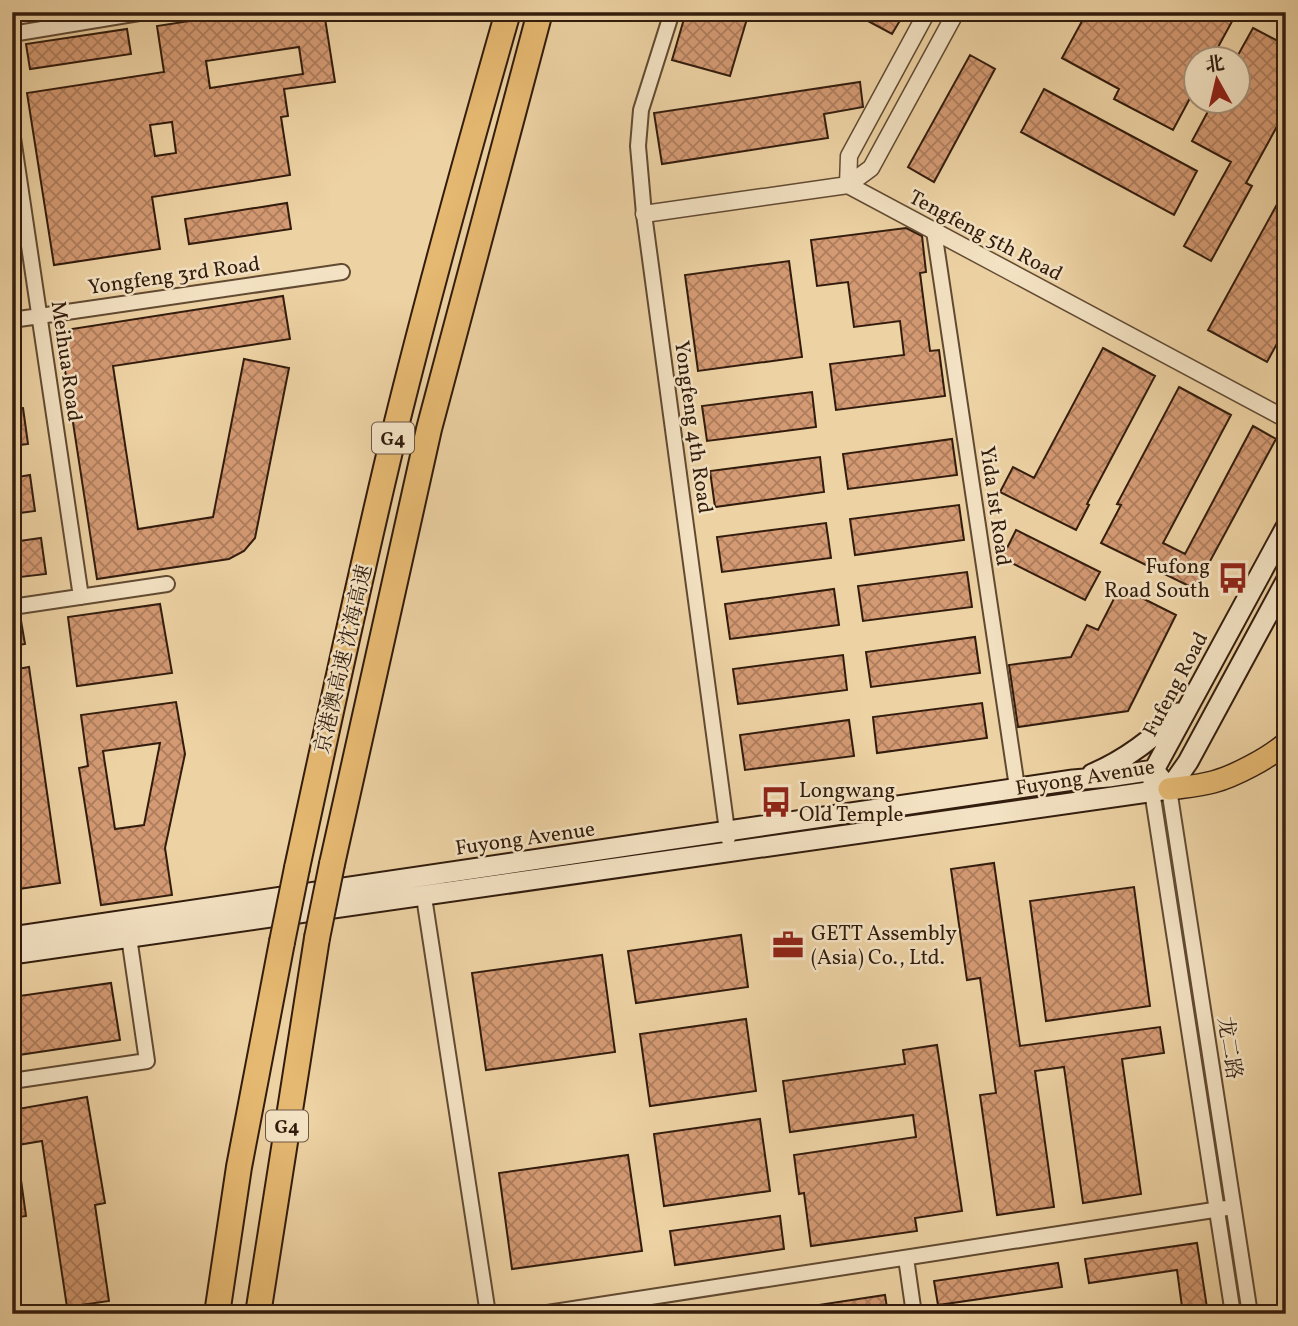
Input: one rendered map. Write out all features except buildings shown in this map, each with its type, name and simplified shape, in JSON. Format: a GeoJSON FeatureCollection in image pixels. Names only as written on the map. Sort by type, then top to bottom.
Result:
{"type":"FeatureCollection","features":[{"type":"Feature","properties":{"kind":"highway","name":"京港澳高速 沈海高速"},"geometry":{"type":"LineString","coordinates":[[217,1314],[239,1167],[282,942],[342,654],[453,205],[508,12]]}},
{"type":"Feature","properties":{"kind":"highway","name":"京港澳高速 沈海高速"},"geometry":{"type":"LineString","coordinates":[[258,1314],[317,938],[332,864],[429,429],[540,12]]}},
{"type":"Feature","properties":{"kind":"main road","name":"Fufeng Road"},"geometry":{"type":"LineString","coordinates":[[1154,770],[1286,527]]}},
{"type":"Feature","properties":{"kind":"main road"},"geometry":{"type":"LineString","coordinates":[[1160,790],[1188,762],[1286,581]]}},
{"type":"Feature","properties":{"kind":"main road"},"geometry":{"type":"LineString","coordinates":[[1073,780],[1108,766],[1146,743],[1195,694]]}},
{"type":"Feature","properties":{"kind":"main road"},"geometry":{"type":"LineString","coordinates":[[1160,790],[1200,785],[1224,778],[1268,756],[1286,743]]}},
{"type":"Feature","properties":{"kind":"main road","name":"Fuyong Avenue"},"geometry":{"type":"LineString","coordinates":[[12,937],[728,841],[1160,790],[1154,770],[1017,787],[728,841],[424,897],[12,954]]}},
{"type":"Feature","properties":{"kind":"street"},"geometry":{"type":"LineString","coordinates":[[12,34],[145,12]]}},
{"type":"Feature","properties":{"kind":"street","name":"Yongfeng 4th Road"},"geometry":{"type":"LineString","coordinates":[[672,12],[641,110],[638,146],[644,214],[728,841]]}},
{"type":"Feature","properties":{"kind":"street"},"geometry":{"type":"LineString","coordinates":[[848,185],[849,156],[927,12]]}},
{"type":"Feature","properties":{"kind":"street"},"geometry":{"type":"LineString","coordinates":[[644,214],[848,185],[871,168],[956,12]]}},
{"type":"Feature","properties":{"kind":"street","name":"Meihua Road"},"geometry":{"type":"LineString","coordinates":[[12,131],[81,597]]}},
{"type":"Feature","properties":{"kind":"street","name":"Tengfeng 5th Road"},"geometry":{"type":"LineString","coordinates":[[848,185],[1286,419]]}},
{"type":"Feature","properties":{"kind":"street","name":"Yida 1st Road"},"geometry":{"type":"LineString","coordinates":[[934,231],[1017,787]]}},
{"type":"Feature","properties":{"kind":"street","name":"Yongfeng 3rd Road"},"geometry":{"type":"LineString","coordinates":[[12,320],[342,272]]}},
{"type":"Feature","properties":{"kind":"street"},"geometry":{"type":"LineString","coordinates":[[12,607],[167,584]]}},
{"type":"Feature","properties":{"kind":"street","name":"龙二路"},"geometry":{"type":"LineString","coordinates":[[1160,790],[1250,1314]]}},
{"type":"Feature","properties":{"kind":"street","name":"龙二路"},"geometry":{"type":"LineString","coordinates":[[1160,790],[1233,1314]]}},
{"type":"Feature","properties":{"kind":"street"},"geometry":{"type":"LineString","coordinates":[[424,897],[488,1314]]}},
{"type":"Feature","properties":{"kind":"street"},"geometry":{"type":"LineString","coordinates":[[12,1081],[147,1061],[129,937]]}},
{"type":"Feature","properties":{"kind":"street"},"geometry":{"type":"LineString","coordinates":[[541,1314],[1233,1207]]}},
{"type":"Feature","properties":{"kind":"street"},"geometry":{"type":"LineString","coordinates":[[906,1258],[914,1314]]}},
{"type":"Feature","properties":{"kind":"place","name":"Fufong Road South"},"geometry":{"type":"Point","coordinates":[1233,578]}},
{"type":"Feature","properties":{"kind":"place","name":"Longwang Old Temple"},"geometry":{"type":"Point","coordinates":[776,802]}},
{"type":"Feature","properties":{"kind":"place","name":"GETT Assembly (Asia) Co., Ltd."},"geometry":{"type":"Point","coordinates":[788,945]}}]}
